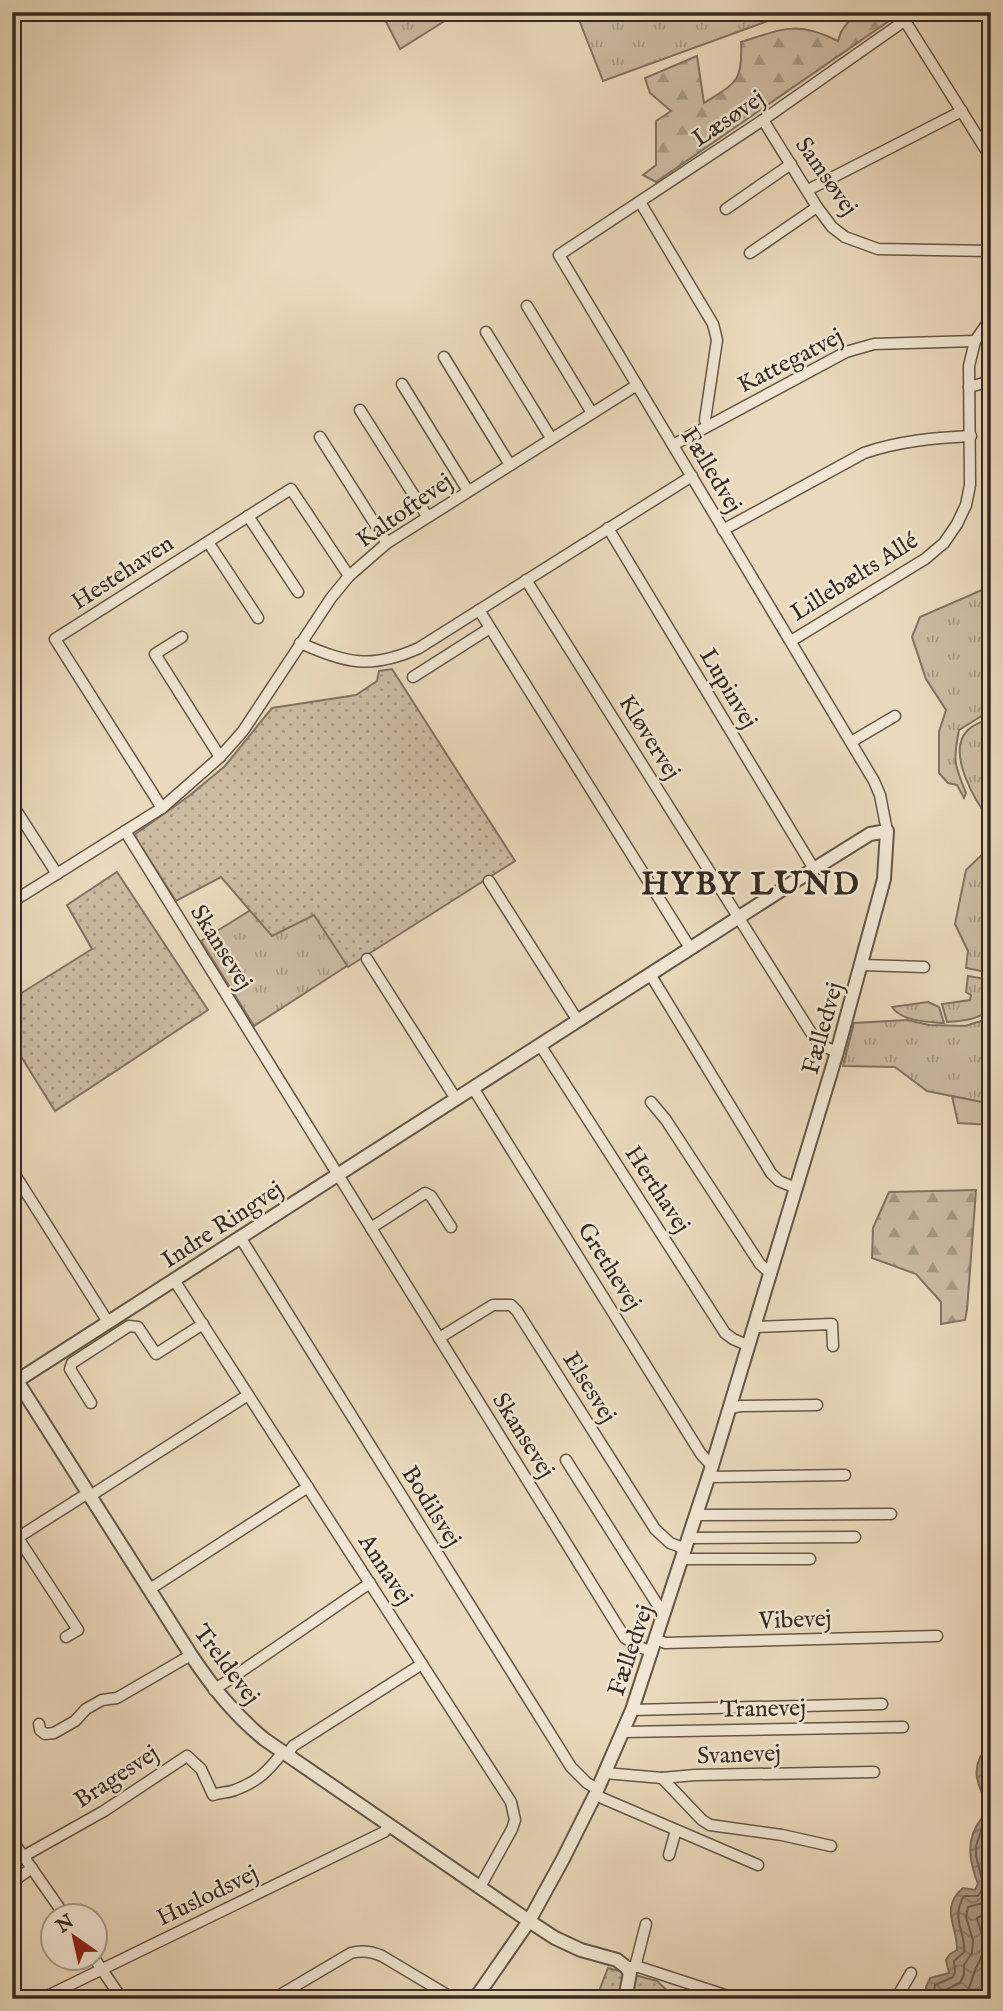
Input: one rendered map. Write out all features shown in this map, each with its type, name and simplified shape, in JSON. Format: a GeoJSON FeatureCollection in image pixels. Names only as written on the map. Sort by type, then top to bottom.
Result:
{"type":"FeatureCollection","features":[{"type":"Feature","properties":{"kind":"street","name":"Læsøvej"},"geometry":{"type":"LineString","coordinates":[[559,255],[763,120],[917,12]]}},
{"type":"Feature","properties":{"kind":"street"},"geometry":{"type":"LineString","coordinates":[[905,21],[991,158]]}},
{"type":"Feature","properties":{"kind":"street"},"geometry":{"type":"LineString","coordinates":[[808,190],[962,111]]}},
{"type":"Feature","properties":{"kind":"street","name":"Samsøvej"},"geometry":{"type":"LineString","coordinates":[[763,120],[817,207],[832,227],[845,237],[878,249],[991,251]]}},
{"type":"Feature","properties":{"kind":"street"},"geometry":{"type":"LineString","coordinates":[[726,209],[791,164]]}},
{"type":"Feature","properties":{"kind":"street"},"geometry":{"type":"LineString","coordinates":[[640,202],[713,324],[717,340],[705,419],[708,426]]}},
{"type":"Feature","properties":{"kind":"street"},"geometry":{"type":"LineString","coordinates":[[750,253],[817,207]]}},
{"type":"Feature","properties":{"kind":"street","name":"Fælledvej"},"geometry":{"type":"LineString","coordinates":[[475,1999],[529,1921],[596,1792],[632,1710],[730,1408],[837,1052],[884,879],[887,831],[880,795],[851,743],[559,255]]}},
{"type":"Feature","properties":{"kind":"street"},"geometry":{"type":"LineString","coordinates":[[527,306],[592,412]]}},
{"type":"Feature","properties":{"kind":"street","name":"Lillebælts Allé"},"geometry":{"type":"LineString","coordinates":[[791,641],[925,559],[944,543],[957,524],[970,485],[969,366],[975,341],[991,318]]}},
{"type":"Feature","properties":{"kind":"street"},"geometry":{"type":"LineString","coordinates":[[486,332],[551,438]]}},
{"type":"Feature","properties":{"kind":"street","name":"Kattegatvej"},"geometry":{"type":"LineString","coordinates":[[673,445],[846,352],[874,344],[975,341]]}},
{"type":"Feature","properties":{"kind":"street"},"geometry":{"type":"LineString","coordinates":[[444,358],[510,465]]}},
{"type":"Feature","properties":{"kind":"street"},"geometry":{"type":"LineString","coordinates":[[969,387],[991,381]]}},
{"type":"Feature","properties":{"kind":"street"},"geometry":{"type":"LineString","coordinates":[[402,384],[468,491]]}},
{"type":"Feature","properties":{"kind":"street","name":"Kaltoftevej"},"geometry":{"type":"LineString","coordinates":[[12,902],[162,808],[220,757],[243,731],[331,598],[349,576],[387,542],[637,384]]}},
{"type":"Feature","properties":{"kind":"street"},"geometry":{"type":"LineString","coordinates":[[360,410],[427,516]]}},
{"type":"Feature","properties":{"kind":"street"},"geometry":{"type":"LineString","coordinates":[[723,530],[864,453],[912,440],[971,436]]}},
{"type":"Feature","properties":{"kind":"street"},"geometry":{"type":"LineString","coordinates":[[320,437],[387,542]]}},
{"type":"Feature","properties":{"kind":"street"},"geometry":{"type":"LineString","coordinates":[[300,643],[343,661],[360,663],[389,660],[419,648],[692,476]]}},
{"type":"Feature","properties":{"kind":"street","name":"Hestehaven"},"geometry":{"type":"LineString","coordinates":[[162,808],[55,639],[291,489],[349,576]]}},
{"type":"Feature","properties":{"kind":"street"},"geometry":{"type":"LineString","coordinates":[[248,516],[298,593]]}},
{"type":"Feature","properties":{"kind":"street","name":"Lupinvej"},"geometry":{"type":"LineString","coordinates":[[608,528],[814,869]]}},
{"type":"Feature","properties":{"kind":"street"},"geometry":{"type":"LineString","coordinates":[[208,542],[258,618]]}},
{"type":"Feature","properties":{"kind":"street","name":"Kløvervej"},"geometry":{"type":"LineString","coordinates":[[526,580],[815,1039],[837,1052]]}},
{"type":"Feature","properties":{"kind":"street"},"geometry":{"type":"LineString","coordinates":[[478,610],[690,948]]}},
{"type":"Feature","properties":{"kind":"street"},"geometry":{"type":"LineString","coordinates":[[413,677],[490,628]]}},
{"type":"Feature","properties":{"kind":"street"},"geometry":{"type":"LineString","coordinates":[[182,636],[155,654],[220,757]]}},
{"type":"Feature","properties":{"kind":"street"},"geometry":{"type":"LineString","coordinates":[[851,743],[895,716]]}},
{"type":"Feature","properties":{"kind":"street"},"geometry":{"type":"LineString","coordinates":[[12,804],[57,874]]}},
{"type":"Feature","properties":{"kind":"street","name":"Skansevej"},"geometry":{"type":"LineString","coordinates":[[125,831],[625,1638],[635,1646],[654,1646]]}},
{"type":"Feature","properties":{"kind":"street","name":"Indre Ringvej"},"geometry":{"type":"LineString","coordinates":[[14,1380],[814,869],[870,834],[887,831]]}},
{"type":"Feature","properties":{"kind":"street"},"geometry":{"type":"LineString","coordinates":[[489,881],[578,1021]]}},
{"type":"Feature","properties":{"kind":"street"},"geometry":{"type":"LineString","coordinates":[[367,959],[456,1099]]}},
{"type":"Feature","properties":{"kind":"street"},"geometry":{"type":"LineString","coordinates":[[862,965],[924,967]]}},
{"type":"Feature","properties":{"kind":"street"},"geometry":{"type":"LineString","coordinates":[[650,974],[771,1173],[779,1181],[796,1188]]}},
{"type":"Feature","properties":{"kind":"street","name":"Herthavej"},"geometry":{"type":"LineString","coordinates":[[540,1045],[725,1333],[748,1346]]}},
{"type":"Feature","properties":{"kind":"street","name":"Grethevej"},"geometry":{"type":"LineString","coordinates":[[473,1088],[710,1472]]}},
{"type":"Feature","properties":{"kind":"street"},"geometry":{"type":"LineString","coordinates":[[651,1102],[666,1120],[760,1264],[771,1273]]}},
{"type":"Feature","properties":{"kind":"street"},"geometry":{"type":"LineString","coordinates":[[12,1170],[108,1322]]}},
{"type":"Feature","properties":{"kind":"street"},"geometry":{"type":"LineString","coordinates":[[371,1228],[425,1194],[431,1196],[451,1227]]}},
{"type":"Feature","properties":{"kind":"street","name":"Bodilsvej"},"geometry":{"type":"LineString","coordinates":[[240,1237],[571,1767],[596,1792]]}},
{"type":"Feature","properties":{"kind":"street","name":"Annavej"},"geometry":{"type":"LineString","coordinates":[[174,1280],[511,1802],[514,1811],[512,1829],[480,1888]]}},
{"type":"Feature","properties":{"kind":"street","name":"Elsesvej"},"geometry":{"type":"LineString","coordinates":[[439,1338],[493,1305],[511,1305],[654,1528],[670,1543],[686,1548]]}},
{"type":"Feature","properties":{"kind":"street"},"geometry":{"type":"LineString","coordinates":[[91,1403],[70,1369],[72,1363],[129,1326],[138,1327],[156,1354],[203,1324]]}},
{"type":"Feature","properties":{"kind":"street"},"geometry":{"type":"LineString","coordinates":[[755,1327],[832,1324],[833,1346]]}},
{"type":"Feature","properties":{"kind":"street","name":"Treldevej"},"geometry":{"type":"LineString","coordinates":[[14,1380],[191,1656],[214,1690],[246,1724],[529,1921],[573,1946],[630,1967]]}},
{"type":"Feature","properties":{"kind":"street"},"geometry":{"type":"LineString","coordinates":[[66,1637],[78,1630],[15,1539],[248,1395]]}},
{"type":"Feature","properties":{"kind":"street"},"geometry":{"type":"LineString","coordinates":[[730,1408],[817,1405]]}},
{"type":"Feature","properties":{"kind":"street"},"geometry":{"type":"LineString","coordinates":[[566,1460],[664,1615]]}},
{"type":"Feature","properties":{"kind":"street"},"geometry":{"type":"LineString","coordinates":[[710,1472],[845,1475]]}},
{"type":"Feature","properties":{"kind":"street"},"geometry":{"type":"LineString","coordinates":[[150,1589],[308,1488]]}},
{"type":"Feature","properties":{"kind":"street"},"geometry":{"type":"LineString","coordinates":[[696,1515],[891,1514]]}},
{"type":"Feature","properties":{"kind":"street"},"geometry":{"type":"LineString","coordinates":[[686,1548],[855,1537]]}},
{"type":"Feature","properties":{"kind":"street"},"geometry":{"type":"LineString","coordinates":[[686,1548],[810,1559]]}},
{"type":"Feature","properties":{"kind":"street"},"geometry":{"type":"LineString","coordinates":[[214,1690],[370,1583]]}},
{"type":"Feature","properties":{"kind":"street","name":"Vibevej"},"geometry":{"type":"LineString","coordinates":[[654,1646],[665,1643],[937,1636]]}},
{"type":"Feature","properties":{"kind":"street"},"geometry":{"type":"LineString","coordinates":[[39,1724],[40,1730],[45,1734],[54,1733],[102,1700],[117,1698],[191,1656]]}},
{"type":"Feature","properties":{"kind":"street"},"geometry":{"type":"LineString","coordinates":[[285,1753],[422,1664]]}},
{"type":"Feature","properties":{"kind":"street"},"geometry":{"type":"LineString","coordinates":[[632,1710],[882,1704]]}},
{"type":"Feature","properties":{"kind":"street","name":"Tranevej"},"geometry":{"type":"LineString","coordinates":[[623,1732],[904,1727]]}},
{"type":"Feature","properties":{"kind":"street","name":"Bragesvej"},"geometry":{"type":"LineString","coordinates":[[24,1856],[104,1811],[187,1756],[201,1769],[214,1795],[224,1791],[232,1792],[264,1776],[285,1753]]}},
{"type":"Feature","properties":{"kind":"street","name":"Svanevej"},"geometry":{"type":"LineString","coordinates":[[605,1773],[663,1778],[874,1772]]}},
{"type":"Feature","properties":{"kind":"street"},"geometry":{"type":"LineString","coordinates":[[663,1778],[702,1820],[710,1825],[782,1835],[831,1846]]}},
{"type":"Feature","properties":{"kind":"street"},"geometry":{"type":"LineString","coordinates":[[596,1792],[758,1865]]}},
{"type":"Feature","properties":{"kind":"street","name":"Huslodsvej"},"geometry":{"type":"LineString","coordinates":[[108,1967],[384,1832],[389,1826]]}},
{"type":"Feature","properties":{"kind":"street"},"geometry":{"type":"LineString","coordinates":[[669,1855],[676,1830]]}},
{"type":"Feature","properties":{"kind":"street"},"geometry":{"type":"LineString","coordinates":[[12,1839],[55,1902]]}},
{"type":"Feature","properties":{"kind":"street"},"geometry":{"type":"LineString","coordinates":[[12,1882],[32,1868]]}},
{"type":"Feature","properties":{"kind":"street"},"geometry":{"type":"LineString","coordinates":[[625,1999],[630,1967],[646,1924]]}},
{"type":"Feature","properties":{"kind":"street"},"geometry":{"type":"LineString","coordinates":[[273,1999],[351,1953],[361,1951],[382,1956],[454,1999]]}},
{"type":"Feature","properties":{"kind":"street"},"geometry":{"type":"LineString","coordinates":[[630,1967],[737,1999]]}},
{"type":"Feature","properties":{"kind":"street","name":"Huslodsvej"},"geometry":{"type":"LineString","coordinates":[[41,1999],[98,1972]]}},
{"type":"Feature","properties":{"kind":"street"},"geometry":{"type":"LineString","coordinates":[[103,1972],[122,1999]]}},
{"type":"Feature","properties":{"kind":"street"},"geometry":{"type":"LineString","coordinates":[[896,1999],[911,1973]]}},
{"type":"Feature","properties":{"kind":"green space"},"geometry":{"type":"Polygon","coordinates":[[[381,12],[459,12],[400,49],[381,12]]]}},
{"type":"Feature","properties":{"kind":"green space"},"geometry":{"type":"Polygon","coordinates":[[[576,12],[776,12],[776,18],[603,81],[576,12]]]}},
{"type":"Feature","properties":{"kind":"green space"},"geometry":{"type":"Polygon","coordinates":[[[855,12],[902,12],[656,182],[643,175],[656,165],[656,121],[671,111],[650,93],[645,78],[697,56],[704,103],[724,91],[739,74],[741,42],[790,29],[811,30],[838,41],[855,12]]]}},
{"type":"Feature","properties":{"kind":"green space"},"geometry":{"type":"Polygon","coordinates":[[[991,586],[991,710],[959,730],[956,762],[966,793],[964,798],[957,785],[948,783],[939,773],[939,732],[946,710],[926,679],[912,637],[920,617],[991,586]]]}},
{"type":"Feature","properties":{"kind":"green space"},"geometry":{"type":"Polygon","coordinates":[[[392,669],[515,861],[348,967],[314,915],[272,936],[221,877],[176,901],[134,835],[189,796],[225,766],[272,708],[356,695],[377,681],[379,671],[392,669]]]}},
{"type":"Feature","properties":{"kind":"green space"},"geometry":{"type":"Polygon","coordinates":[[[991,717],[991,821],[965,778],[960,752],[961,740],[967,731],[991,717]]]}},
{"type":"Feature","properties":{"kind":"green space"},"geometry":{"type":"Polygon","coordinates":[[[991,841],[991,973],[966,968],[968,951],[955,924],[966,870],[989,848],[991,841]]]}},
{"type":"Feature","properties":{"kind":"green space"},"geometry":{"type":"Polygon","coordinates":[[[117,872],[208,1010],[55,1111],[12,1042],[12,999],[92,949],[67,905],[117,872]]]}},
{"type":"Feature","properties":{"kind":"green space"},"geometry":{"type":"Polygon","coordinates":[[[313,900],[353,962],[254,1026],[201,941],[254,908],[313,900]]]}},
{"type":"Feature","properties":{"kind":"green space"},"geometry":{"type":"Polygon","coordinates":[[[968,976],[991,980],[991,1009],[981,1016],[947,1022],[942,1004],[970,1000],[971,995],[966,992],[968,976]]]}},
{"type":"Feature","properties":{"kind":"green space"},"geometry":{"type":"Polygon","coordinates":[[[928,1002],[939,1007],[944,1023],[908,1018],[892,1007],[928,1002]]]}},
{"type":"Feature","properties":{"kind":"green space"},"geometry":{"type":"Polygon","coordinates":[[[991,1014],[991,1104],[927,1091],[895,1067],[843,1066],[854,1023],[907,1020],[929,1025],[965,1026],[981,1021],[991,1014]]]}},
{"type":"Feature","properties":{"kind":"green space"},"geometry":{"type":"Polygon","coordinates":[[[952,1096],[991,1104],[991,1125],[958,1123],[952,1096]]]}},
{"type":"Feature","properties":{"kind":"green space"},"geometry":{"type":"Polygon","coordinates":[[[976,1190],[965,1320],[941,1324],[941,1302],[916,1274],[872,1258],[873,1228],[889,1192],[976,1190]]]}},
{"type":"Feature","properties":{"kind":"green space"},"geometry":{"type":"Polygon","coordinates":[[[608,1968],[657,1981],[676,1999],[585,1999],[599,1991],[608,1968]]]}},
{"type":"Feature","properties":{"kind":"water"},"geometry":{"type":"Polygon","coordinates":[[[991,1743],[991,1810],[979,1784],[977,1768],[984,1751],[991,1743]]]}},
{"type":"Feature","properties":{"kind":"water"},"geometry":{"type":"Polygon","coordinates":[[[982,1818],[991,1821],[991,1999],[926,1999],[926,1987],[930,1978],[949,1973],[946,1960],[957,1950],[951,1918],[952,1903],[963,1888],[975,1890],[978,1884],[970,1850],[973,1834],[982,1818]]]}},
{"type":"Feature","properties":{"kind":"district","name":"HYBY LUND"},"geometry":{"type":"Point","coordinates":[751,883]}}]}
